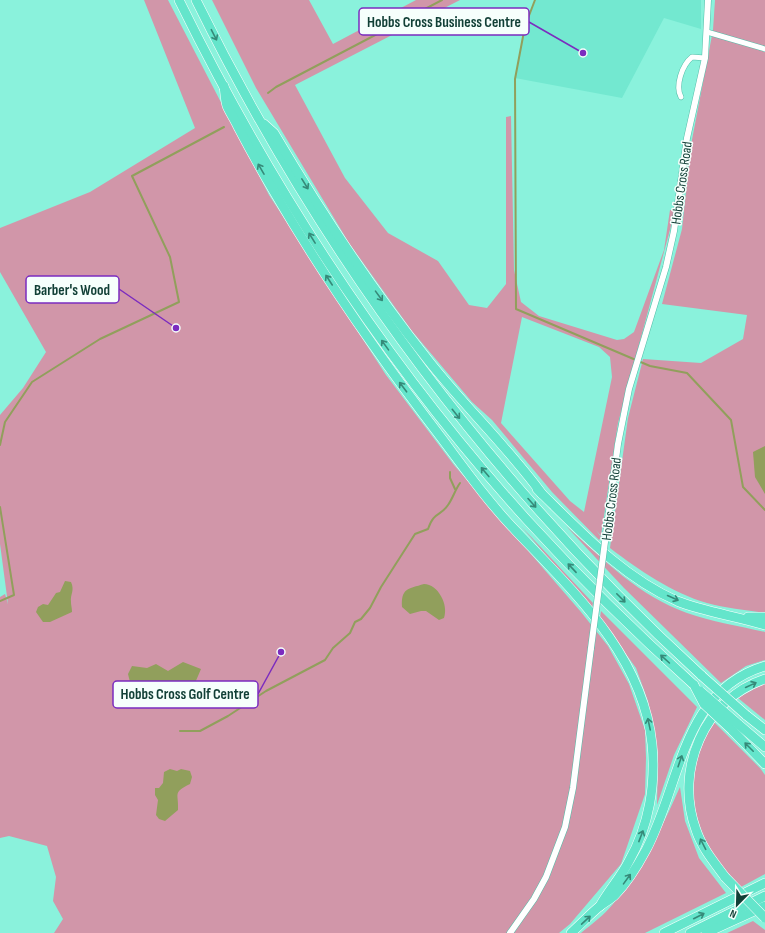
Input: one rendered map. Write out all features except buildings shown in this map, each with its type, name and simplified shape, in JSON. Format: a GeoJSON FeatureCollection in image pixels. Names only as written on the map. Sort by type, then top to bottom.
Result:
{"type":"FeatureCollection","features":[{"type":"Feature","properties":{"kind":"highway"},"geometry":{"type":"LineString","coordinates":[[179,0],[224,86],[317,245],[358,306],[417,388],[492,480],[559,554],[619,616],[694,685],[735,727],[765,764]]}},
{"type":"Feature","properties":{"kind":"highway"},"geometry":{"type":"LineString","coordinates":[[196,0],[258,119],[288,171],[333,243],[384,318],[425,374],[482,446],[549,522],[623,600],[702,676],[765,730]]}},
{"type":"Feature","properties":{"kind":"highway"},"geometry":{"type":"LineString","coordinates":[[224,86],[227,106],[244,139],[292,222],[332,285],[425,417],[485,494],[588,611],[614,644],[635,680],[648,720],[652,745],[653,770],[648,813],[641,837],[630,859],[600,906]]}},
{"type":"Feature","properties":{"kind":"highway"},"geometry":{"type":"LineString","coordinates":[[258,119],[274,132],[329,222],[403,328],[445,382],[513,457],[542,494]]}},
{"type":"Feature","properties":{"kind":"highway"},"geometry":{"type":"LineString","coordinates":[[425,374],[442,385],[542,494],[594,544],[626,570],[651,587],[695,607],[741,617],[765,625]]}},
{"type":"Feature","properties":{"kind":"highway"},"geometry":{"type":"LineString","coordinates":[[417,388],[426,410],[523,537]]}},
{"type":"Feature","properties":{"kind":"highway"},"geometry":{"type":"LineString","coordinates":[[741,617],[765,617]]}},
{"type":"Feature","properties":{"kind":"highway"},"geometry":{"type":"LineString","coordinates":[[571,933],[600,906],[614,896],[646,850],[665,808],[688,738],[703,712],[726,687],[744,675],[765,666]]}},
{"type":"Feature","properties":{"kind":"highway"},"geometry":{"type":"LineString","coordinates":[[765,679],[738,691],[715,712],[700,738],[691,765],[689,801],[696,831],[704,847],[725,877],[742,897],[765,918]]}},
{"type":"Feature","properties":{"kind":"highway"},"geometry":{"type":"LineString","coordinates":[[735,727],[765,747]]}},
{"type":"Feature","properties":{"kind":"highway"},"geometry":{"type":"LineString","coordinates":[[664,933],[765,882]]}},
{"type":"Feature","properties":{"kind":"highway"},"geometry":{"type":"LineString","coordinates":[[690,933],[765,896]]}},
{"type":"Feature","properties":{"kind":"highway"},"geometry":{"type":"LineString","coordinates":[[706,933],[765,906]]}},
{"type":"Feature","properties":{"kind":"street","name":"Hobbs Cross Road"},"geometry":{"type":"LineString","coordinates":[[510,933],[534,899],[546,877],[565,827],[573,788],[622,421],[637,360],[671,247],[682,184],[687,138],[705,58],[708,0]]}},
{"type":"Feature","properties":{"kind":"street"},"geometry":{"type":"LineString","coordinates":[[707,32],[765,49]]}},
{"type":"Feature","properties":{"kind":"street"},"geometry":{"type":"LineString","coordinates":[[681,98],[679,83],[686,63],[692,57],[705,58]]}},
{"type":"Feature","properties":{"kind":"shaded area"},"geometry":{"type":"Polygon","coordinates":[[[144,0],[168,0],[269,195],[386,375],[454,465],[581,612],[608,646],[629,684],[645,730],[645,794],[621,864],[570,924],[559,933],[54,933],[63,919],[53,901],[56,877],[47,846],[9,836],[0,838],[0,597],[5,594],[8,604],[0,544],[0,415],[23,388],[46,352],[0,272],[0,228],[90,192],[195,128],[144,0]]]}},
{"type":"Feature","properties":{"kind":"shaded area"},"geometry":{"type":"Polygon","coordinates":[[[212,0],[309,0],[333,44],[416,0],[460,0],[295,85],[345,178],[388,233],[438,261],[469,305],[487,308],[506,284],[506,117],[511,116],[514,270],[521,302],[539,316],[617,340],[624,339],[634,332],[664,250],[670,210],[675,211],[618,423],[601,536],[596,530],[601,537],[599,540],[552,492],[492,420],[472,402],[412,331],[349,243],[256,88],[212,0]],[[522,317],[501,423],[570,501],[584,512],[612,377],[610,357],[599,347],[522,317]]]}},
{"type":"Feature","properties":{"kind":"shaded area"},"geometry":{"type":"Polygon","coordinates":[[[536,0],[701,0],[701,29],[664,18],[622,98],[515,78],[525,26],[536,0]]]}},
{"type":"Feature","properties":{"kind":"shaded area"},"geometry":{"type":"Polygon","coordinates":[[[715,0],[765,0],[765,613],[721,606],[694,599],[656,580],[610,548],[628,418],[643,359],[701,363],[743,339],[747,315],[662,304],[682,229],[691,145],[713,30],[715,0]]]}},
{"type":"Feature","properties":{"kind":"shaded area"},"geometry":{"type":"Polygon","coordinates":[[[765,446],[765,494],[755,477],[753,452],[765,446]]]}},
{"type":"Feature","properties":{"kind":"shaded area"},"geometry":{"type":"Polygon","coordinates":[[[521,526],[593,603],[592,609],[521,526]]]}},
{"type":"Feature","properties":{"kind":"shaded area"},"geometry":{"type":"Polygon","coordinates":[[[566,526],[608,564],[653,597],[670,606],[706,619],[765,632],[765,660],[746,666],[721,683],[624,588],[566,526]]]}},
{"type":"Feature","properties":{"kind":"shaded area"},"geometry":{"type":"Polygon","coordinates":[[[65,581],[71,582],[72,585],[72,612],[50,622],[43,622],[36,612],[38,607],[43,604],[48,605],[56,593],[60,592],[65,581]]]}},
{"type":"Feature","properties":{"kind":"shaded area"},"geometry":{"type":"Polygon","coordinates":[[[424,584],[434,587],[441,596],[445,607],[444,618],[439,620],[426,611],[410,614],[402,607],[404,593],[410,588],[424,584]]]}},
{"type":"Feature","properties":{"kind":"shaded area"},"geometry":{"type":"Polygon","coordinates":[[[601,611],[697,707],[674,755],[657,805],[658,753],[648,701],[636,668],[600,618],[601,611]]]}},
{"type":"Feature","properties":{"kind":"shaded area"},"geometry":{"type":"Polygon","coordinates":[[[183,662],[201,669],[195,683],[183,691],[162,684],[150,683],[140,686],[130,682],[128,674],[132,666],[147,668],[156,664],[168,671],[183,662]]]}},
{"type":"Feature","properties":{"kind":"shaded area"},"geometry":{"type":"Polygon","coordinates":[[[765,683],[765,720],[738,698],[765,683]]]}},
{"type":"Feature","properties":{"kind":"shaded area"},"geometry":{"type":"Polygon","coordinates":[[[714,722],[760,768],[765,775],[765,874],[741,887],[718,861],[700,827],[695,810],[694,775],[698,758],[714,722]]]}},
{"type":"Feature","properties":{"kind":"shaded area"},"geometry":{"type":"Polygon","coordinates":[[[170,769],[177,771],[181,769],[190,771],[192,777],[190,784],[181,789],[178,794],[178,810],[165,821],[159,819],[156,815],[158,800],[155,795],[155,788],[159,788],[163,783],[164,772],[170,769]]]}},
{"type":"Feature","properties":{"kind":"shaded area"},"geometry":{"type":"Polygon","coordinates":[[[680,787],[685,821],[699,858],[726,893],[645,933],[581,933],[598,919],[624,891],[651,848],[680,787]]]}},
{"type":"Feature","properties":{"kind":"shaded area"},"geometry":{"type":"Polygon","coordinates":[[[753,921],[765,930],[765,933],[727,933],[753,921]]]}},
{"type":"Feature","properties":{"kind":"waterway"},"geometry":{"type":"LineString","coordinates":[[268,93],[276,87],[442,0]]}},
{"type":"Feature","properties":{"kind":"waterway"},"geometry":{"type":"LineString","coordinates":[[535,0],[525,26],[515,79],[516,309],[650,366],[687,373],[731,420],[743,487],[765,510]]}},
{"type":"Feature","properties":{"kind":"waterway"},"geometry":{"type":"LineString","coordinates":[[0,445],[5,422],[32,382],[100,339],[179,302],[170,257],[132,176],[224,127]]}},
{"type":"Feature","properties":{"kind":"waterway"},"geometry":{"type":"LineString","coordinates":[[450,472],[450,478],[455,489]]}},
{"type":"Feature","properties":{"kind":"waterway"},"geometry":{"type":"LineString","coordinates":[[180,731],[200,731],[228,716],[266,691],[325,660],[333,648],[350,633],[355,622],[361,619],[370,608],[381,587],[415,534],[428,529],[433,519],[448,505],[460,483]]}},
{"type":"Feature","properties":{"kind":"waterway"},"geometry":{"type":"LineString","coordinates":[[0,507],[14,595],[0,601]]}},
{"type":"Feature","properties":{"kind":"place","name":"Hobbs Cross Business Centre"},"geometry":{"type":"Point","coordinates":[583,53]}},
{"type":"Feature","properties":{"kind":"place","name":"Barber's Wood"},"geometry":{"type":"Point","coordinates":[176,328]}},
{"type":"Feature","properties":{"kind":"place","name":"Hobbs Cross Golf Centre"},"geometry":{"type":"Point","coordinates":[281,652]}}]}
